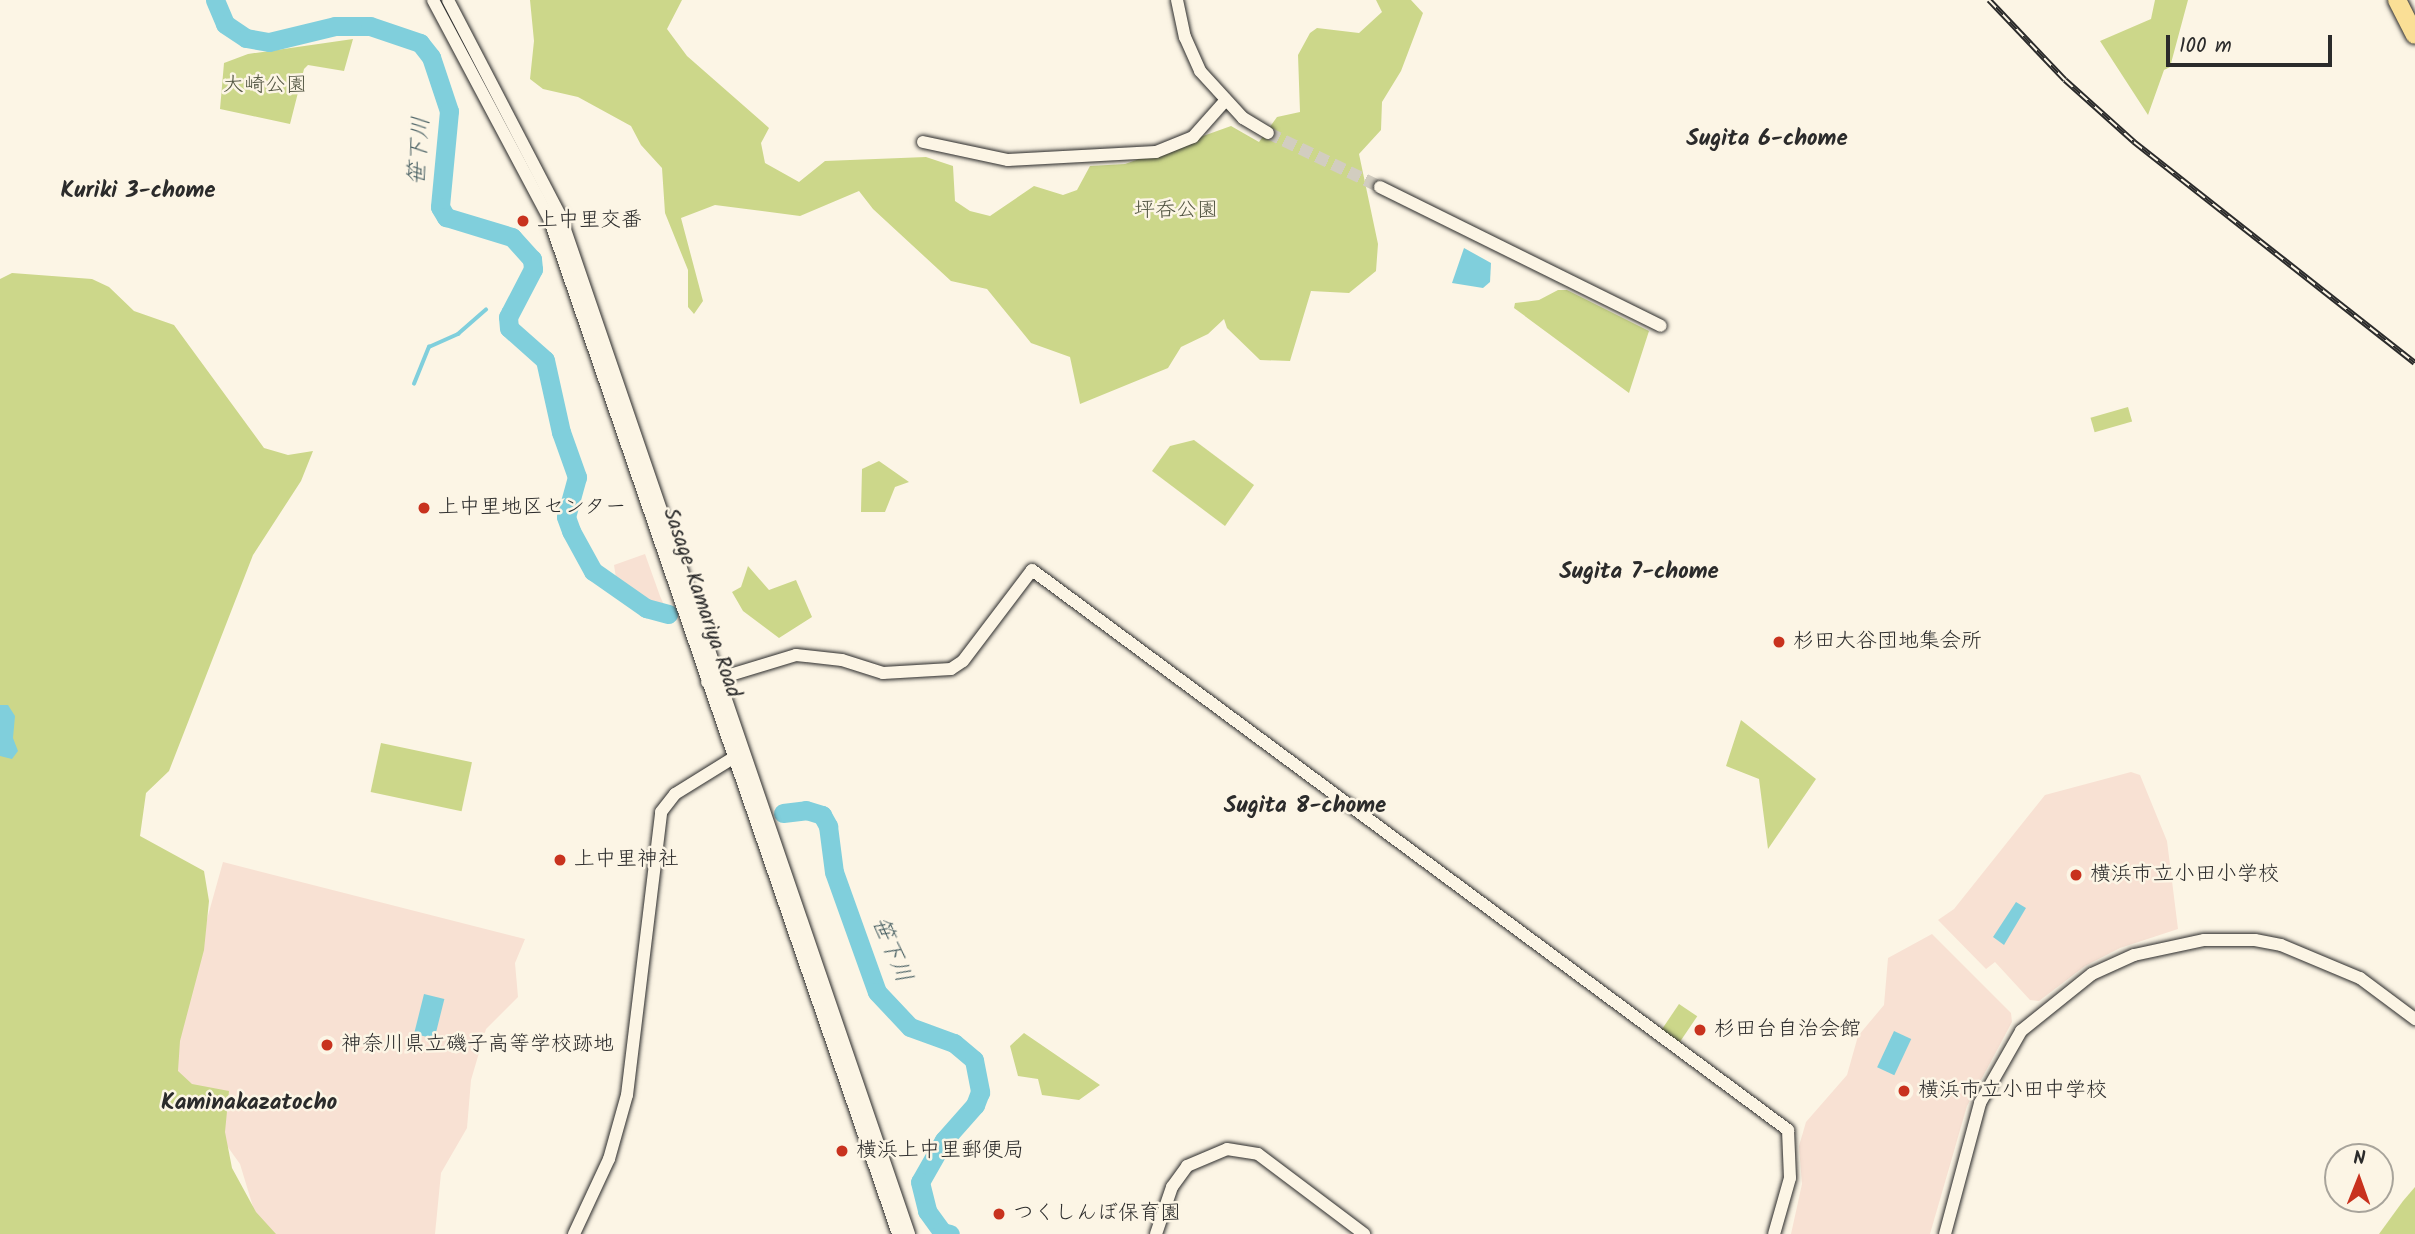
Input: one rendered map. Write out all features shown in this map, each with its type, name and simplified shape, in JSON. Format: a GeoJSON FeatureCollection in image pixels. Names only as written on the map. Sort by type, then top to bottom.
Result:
{"type":"FeatureCollection","features":[{"type":"Feature","properties":{"kind":"highway"},"geometry":{"type":"LineString","coordinates":[[2397,0],[2415,35]]}},
{"type":"Feature","properties":{"kind":"street","name":"Sasage Kamariya Road"},"geometry":{"type":"LineString","coordinates":[[433,0],[549,218],[713,680],[898,1234]]}},
{"type":"Feature","properties":{"kind":"street","name":"Sasage Kamariya Road"},"geometry":{"type":"LineString","coordinates":[[448,0],[560,215],[713,680]]}},
{"type":"Feature","properties":{"kind":"street"},"geometry":{"type":"LineString","coordinates":[[1177,0],[1185,37],[1200,71],[1225,101],[1268,132]]}},
{"type":"Feature","properties":{"kind":"street"},"geometry":{"type":"LineString","coordinates":[[923,142],[1008,160],[1156,152],[1193,137],[1225,101]]}},
{"type":"Feature","properties":{"kind":"street"},"geometry":{"type":"LineString","coordinates":[[1380,187],[1661,326]]}},
{"type":"Feature","properties":{"kind":"street"},"geometry":{"type":"LineString","coordinates":[[713,680],[796,656],[842,660],[883,673],[951,669],[963,661],[1032,570],[1788,1130],[1790,1178],[1774,1234]]}},
{"type":"Feature","properties":{"kind":"street","name":"Sasage Kamariya Road"},"geometry":{"type":"LineString","coordinates":[[738,753],[909,1234]]}},
{"type":"Feature","properties":{"kind":"street"},"geometry":{"type":"LineString","coordinates":[[574,1234],[609,1159],[627,1095],[662,812],[675,793],[738,753]]}},
{"type":"Feature","properties":{"kind":"street"},"geometry":{"type":"LineString","coordinates":[[1945,1234],[1980,1103],[2021,1031],[2092,974],[2134,954],[2204,940],[2255,940],[2281,945],[2330,961],[2369,983],[2415,1019]]}},
{"type":"Feature","properties":{"kind":"street"},"geometry":{"type":"LineString","coordinates":[[1156,1234],[1179,1175],[1199,1157],[1227,1149],[1258,1154],[1364,1234]]}},
{"type":"Feature","properties":{"kind":"shaded area"},"geometry":{"type":"Polygon","coordinates":[[[645,554],[664,605],[641,598],[616,578],[614,565],[645,554]]]}},
{"type":"Feature","properties":{"kind":"shaded area","name":"横浜市立小田小学校"},"geometry":{"type":"Polygon","coordinates":[[[2131,772],[2140,775],[2167,841],[2178,929],[2120,948],[2085,966],[2039,1001],[2030,1000],[1995,962],[1986,969],[1938,920],[1954,909],[2045,795],[2131,772]]]}},
{"type":"Feature","properties":{"kind":"shaded area","name":"神奈川県立磯子高等学校跡地"},"geometry":{"type":"Polygon","coordinates":[[[223,862],[525,939],[515,963],[518,997],[486,1029],[471,1080],[467,1128],[441,1173],[435,1234],[272,1234],[260,1230],[240,1164],[167,1062],[223,862]]]}},
{"type":"Feature","properties":{"kind":"shaded area","name":"横浜市立小田中学校"},"geometry":{"type":"Polygon","coordinates":[[[1932,934],[2011,1013],[2012,1022],[1967,1106],[1930,1234],[1791,1234],[1802,1184],[1799,1146],[1806,1122],[1847,1075],[1858,1036],[1884,1005],[1888,958],[1932,934]]]}},
{"type":"Feature","properties":{"kind":"green space","name":"坪呑公園"},"geometry":{"type":"Polygon","coordinates":[[[530,0],[682,0],[667,29],[687,56],[769,128],[761,143],[765,163],[799,182],[825,161],[926,157],[953,166],[955,201],[970,211],[990,216],[1034,186],[1063,195],[1077,190],[1090,166],[1125,164],[1231,126],[1259,142],[1277,117],[1300,112],[1298,55],[1310,33],[1317,28],[1359,33],[1382,12],[1376,0],[1411,0],[1423,13],[1401,71],[1382,102],[1381,130],[1359,154],[1378,244],[1376,271],[1349,293],[1311,291],[1290,361],[1260,360],[1227,328],[1224,319],[1208,334],[1181,347],[1168,368],[1080,404],[1070,357],[1031,343],[987,289],[951,281],[873,209],[859,191],[800,216],[715,205],[681,218],[703,301],[694,314],[688,307],[688,270],[665,213],[662,168],[641,145],[631,126],[578,97],[543,89],[530,79],[534,41],[530,0]]]}},
{"type":"Feature","properties":{"kind":"green space"},"geometry":{"type":"Polygon","coordinates":[[[2155,0],[2188,0],[2170,67],[2164,70],[2148,115],[2100,41],[2151,19],[2155,0]]]}},
{"type":"Feature","properties":{"kind":"green space","name":"大崎公園"},"geometry":{"type":"Polygon","coordinates":[[[353,39],[344,71],[308,65],[304,69],[290,124],[220,109],[224,63],[248,54],[353,39]]]}},
{"type":"Feature","properties":{"kind":"green space"},"geometry":{"type":"Polygon","coordinates":[[[12,273],[92,279],[109,287],[134,311],[174,325],[264,448],[288,455],[313,451],[301,481],[253,555],[169,771],[146,793],[140,836],[204,871],[209,901],[204,950],[180,1041],[178,1071],[192,1084],[229,1091],[225,1132],[232,1168],[256,1212],[276,1234],[0,1234],[0,279],[12,273]]]}},
{"type":"Feature","properties":{"kind":"green space"},"geometry":{"type":"Polygon","coordinates":[[[1558,290],[1567,290],[1649,331],[1629,393],[1514,308],[1515,303],[1539,300],[1558,290]]]}},
{"type":"Feature","properties":{"kind":"green space"},"geometry":{"type":"Polygon","coordinates":[[[2128,407],[2132,421],[2095,432],[2091,418],[2128,407]]]}},
{"type":"Feature","properties":{"kind":"green space"},"geometry":{"type":"Polygon","coordinates":[[[1194,440],[1254,485],[1225,526],[1152,471],[1170,446],[1194,440]]]}},
{"type":"Feature","properties":{"kind":"green space"},"geometry":{"type":"Polygon","coordinates":[[[879,461],[909,482],[895,487],[885,512],[861,512],[862,469],[879,461]]]}},
{"type":"Feature","properties":{"kind":"green space"},"geometry":{"type":"Polygon","coordinates":[[[748,566],[769,590],[796,580],[812,617],[779,638],[743,611],[732,592],[741,587],[748,566]]]}},
{"type":"Feature","properties":{"kind":"green space"},"geometry":{"type":"Polygon","coordinates":[[[1741,720],[1816,779],[1768,849],[1759,779],[1726,766],[1741,720]]]}},
{"type":"Feature","properties":{"kind":"green space"},"geometry":{"type":"Polygon","coordinates":[[[381,743],[472,762],[462,811],[371,792],[381,743]]]}},
{"type":"Feature","properties":{"kind":"green space"},"geometry":{"type":"Polygon","coordinates":[[[1679,1004],[1697,1016],[1679,1043],[1661,1031],[1679,1004]]]}},
{"type":"Feature","properties":{"kind":"green space"},"geometry":{"type":"Polygon","coordinates":[[[1024,1033],[1100,1085],[1079,1100],[1042,1095],[1038,1079],[1018,1076],[1010,1046],[1024,1033]]]}},
{"type":"Feature","properties":{"kind":"green space"},"geometry":{"type":"Polygon","coordinates":[[[2415,1187],[2415,1234],[2379,1234],[2403,1201],[2415,1187]]]}},
{"type":"Feature","properties":{"kind":"water"},"geometry":{"type":"Polygon","coordinates":[[[1464,248],[1491,263],[1490,282],[1483,288],[1452,283],[1464,248]]]}},
{"type":"Feature","properties":{"kind":"water"},"geometry":{"type":"Polygon","coordinates":[[[0,705],[8,705],[15,716],[13,738],[18,751],[12,759],[0,756],[0,705]]]}},
{"type":"Feature","properties":{"kind":"water"},"geometry":{"type":"Polygon","coordinates":[[[2016,902],[2026,908],[2004,945],[1993,937],[2016,902]]]}},
{"type":"Feature","properties":{"kind":"water"},"geometry":{"type":"Polygon","coordinates":[[[424,994],[444,999],[434,1039],[414,1034],[424,994]]]}},
{"type":"Feature","properties":{"kind":"water"},"geometry":{"type":"Polygon","coordinates":[[[1894,1031],[1911,1039],[1894,1075],[1877,1067],[1894,1031]]]}},
{"type":"Feature","properties":{"kind":"waterway","name":"笹下川"},"geometry":{"type":"LineString","coordinates":[[215,0],[225,24],[246,38],[269,42],[335,26],[370,26],[420,43],[431,57],[449,111],[440,207],[446,217],[512,237],[532,259],[533,269],[508,317],[509,328],[545,360],[561,432],[577,477],[566,517],[571,531],[593,571],[646,608],[668,614]]}},
{"type":"Feature","properties":{"kind":"waterway"},"geometry":{"type":"LineString","coordinates":[[414,384],[429,347],[458,334],[486,310]]}},
{"type":"Feature","properties":{"kind":"waterway"},"geometry":{"type":"LineString","coordinates":[[504,310],[509,311]]}},
{"type":"Feature","properties":{"kind":"waterway","name":"笹下川"},"geometry":{"type":"LineString","coordinates":[[783,813],[806,810],[822,815],[828,826],[834,872],[877,992],[910,1027],[954,1043],[974,1060],[980,1092],[975,1105],[944,1140],[920,1182],[927,1211],[942,1232],[950,1234]]}},
{"type":"Feature","properties":{"kind":"tunnel"},"geometry":{"type":"LineString","coordinates":[[1268,133],[1380,187]]}},
{"type":"Feature","properties":{"kind":"railway"},"geometry":{"type":"LineString","coordinates":[[1989,0],[2065,80],[2134,142],[2415,363]]}},
{"type":"Feature","properties":{"kind":"place","name":"上中里交番"},"geometry":{"type":"Point","coordinates":[523,221]}},
{"type":"Feature","properties":{"kind":"place","name":"上中里地区センター"},"geometry":{"type":"Point","coordinates":[424,508]}},
{"type":"Feature","properties":{"kind":"place","name":"杉田大谷団地集会所"},"geometry":{"type":"Point","coordinates":[1779,642]}},
{"type":"Feature","properties":{"kind":"place","name":"上中里神社"},"geometry":{"type":"Point","coordinates":[560,860]}},
{"type":"Feature","properties":{"kind":"place","name":"横浜市立小田小学校"},"geometry":{"type":"Point","coordinates":[2076,875]}},
{"type":"Feature","properties":{"kind":"place","name":"杉田台自治会館"},"geometry":{"type":"Point","coordinates":[1700,1030]}},
{"type":"Feature","properties":{"kind":"place","name":"神奈川県立磯子高等学校跡地"},"geometry":{"type":"Point","coordinates":[327,1045]}},
{"type":"Feature","properties":{"kind":"place","name":"横浜市立小田中学校"},"geometry":{"type":"Point","coordinates":[1904,1091]}},
{"type":"Feature","properties":{"kind":"place","name":"横浜上中里郵便局"},"geometry":{"type":"Point","coordinates":[842,1151]}},
{"type":"Feature","properties":{"kind":"place","name":"つくしんぼ保育園"},"geometry":{"type":"Point","coordinates":[999,1214]}},
{"type":"Feature","properties":{"kind":"district","name":"Sugita 6-chome"},"geometry":{"type":"Point","coordinates":[1767,139]}},
{"type":"Feature","properties":{"kind":"district","name":"Kuriki 3-chome"},"geometry":{"type":"Point","coordinates":[138,191]}},
{"type":"Feature","properties":{"kind":"district","name":"Sugita 7-chome"},"geometry":{"type":"Point","coordinates":[1639,572]}},
{"type":"Feature","properties":{"kind":"district","name":"Sugita 8-chome"},"geometry":{"type":"Point","coordinates":[1305,806]}},
{"type":"Feature","properties":{"kind":"district","name":"Kaminakazatocho"},"geometry":{"type":"Point","coordinates":[249,1103]}}]}
